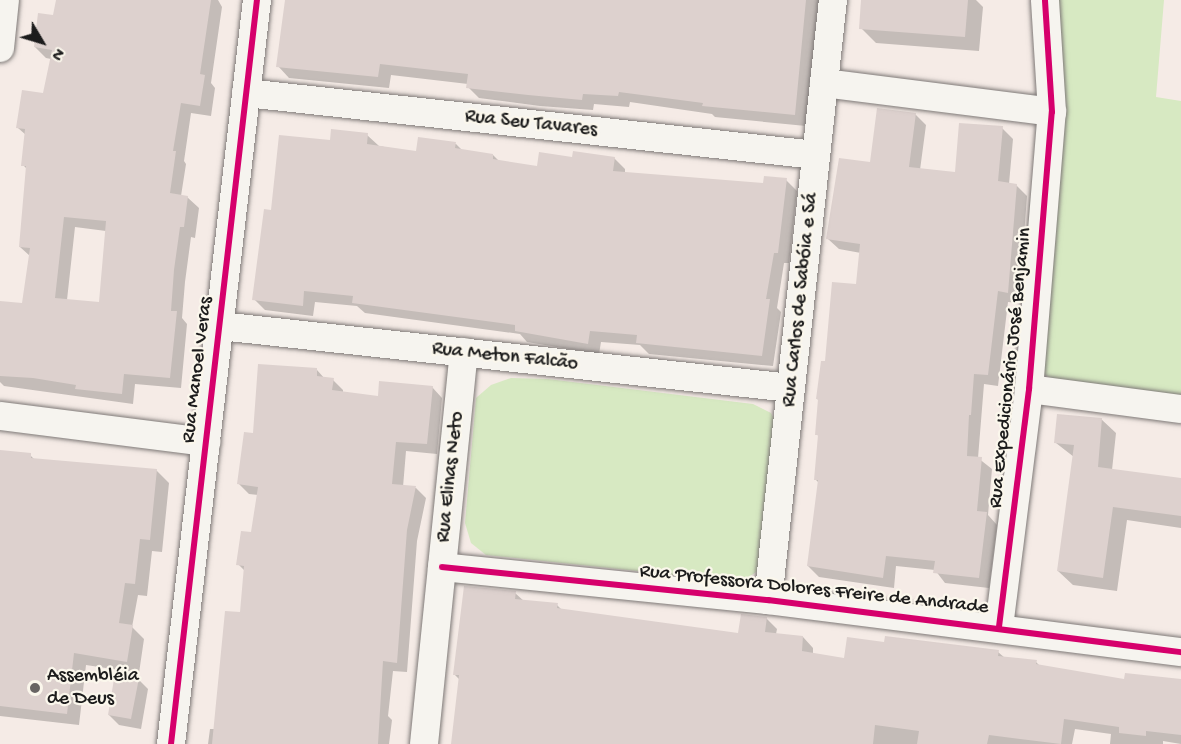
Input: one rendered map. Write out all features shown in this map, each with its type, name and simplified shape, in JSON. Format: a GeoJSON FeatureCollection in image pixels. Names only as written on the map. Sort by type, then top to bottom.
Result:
{"type":"FeatureCollection","features":[{"type":"Feature","properties":{"kind":"street"},"geometry":{"type":"LineString","coordinates":[[0,48],[5,0]]}},
{"type":"Feature","properties":{"kind":"street","name":"Rua Manoel Veras"},"geometry":{"type":"LineString","coordinates":[[171,744],[257,0]]}},
{"type":"Feature","properties":{"kind":"street","name":"Rua Carlos de Sabóia e Sá"},"geometry":{"type":"LineString","coordinates":[[768,600],[833,0]]}},
{"type":"Feature","properties":{"kind":"street","name":"Rua Expedicionário José Benjamin"},"geometry":{"type":"LineString","coordinates":[[999,627],[1029,389],[1052,112],[1045,0]]}},
{"type":"Feature","properties":{"kind":"street"},"geometry":{"type":"LineString","coordinates":[[824,82],[1052,112]]}},
{"type":"Feature","properties":{"kind":"street","name":"Rua Seu Tavares"},"geometry":{"type":"LineString","coordinates":[[246,93],[816,155]]}},
{"type":"Feature","properties":{"kind":"street","name":"Rua Meton Falcão"},"geometry":{"type":"LineString","coordinates":[[219,326],[791,388]]}},
{"type":"Feature","properties":{"kind":"street","name":"Rua Elinas Neto"},"geometry":{"type":"LineString","coordinates":[[424,744],[464,352]]}},
{"type":"Feature","properties":{"kind":"street"},"geometry":{"type":"LineString","coordinates":[[1029,389],[1181,409]]}},
{"type":"Feature","properties":{"kind":"street"},"geometry":{"type":"LineString","coordinates":[[0,416],[206,442]]}},
{"type":"Feature","properties":{"kind":"street","name":"Rua Professora Dolores Freire de Andrade"},"geometry":{"type":"LineString","coordinates":[[442,567],[768,600],[999,627],[1181,652]]}},
{"type":"Feature","properties":{"kind":"green space"},"geometry":{"type":"Polygon","coordinates":[[[1052,0],[1164,0],[1156,97],[1181,101],[1181,396],[1055,380],[1043,374],[1052,0]]]}},
{"type":"Feature","properties":{"kind":"green space"},"geometry":{"type":"Polygon","coordinates":[[[511,378],[548,379],[753,404],[771,413],[780,430],[759,570],[746,579],[730,581],[486,555],[471,543],[465,523],[476,398],[491,385],[511,378]]]}},
{"type":"Feature","properties":{"kind":"building"},"geometry":{"type":"Polygon","coordinates":[[[56,0],[211,0],[200,74],[205,75],[200,106],[181,103],[173,151],[176,151],[170,193],[188,196],[184,227],[180,227],[174,270],[171,311],[177,311],[170,378],[124,374],[122,394],[75,389],[76,385],[33,378],[0,376],[0,301],[22,303],[30,248],[19,247],[26,166],[21,166],[25,129],[16,128],[22,90],[43,93],[52,50],[34,47],[38,13],[53,15],[56,0]],[[64,217],[55,298],[99,302],[106,221],[64,217]]]}},
{"type":"Feature","properties":{"kind":"building"},"geometry":{"type":"Polygon","coordinates":[[[285,0],[806,0],[795,115],[702,106],[703,103],[619,92],[618,96],[583,94],[582,100],[466,88],[468,74],[380,64],[378,77],[276,67],[285,0]]]}},
{"type":"Feature","properties":{"kind":"building"},"geometry":{"type":"Polygon","coordinates":[[[861,0],[968,0],[965,37],[859,29],[861,0]]]}},
{"type":"Feature","properties":{"kind":"building"},"geometry":{"type":"Polygon","coordinates":[[[877,108],[916,113],[909,167],[955,172],[959,123],[1003,126],[998,181],[1017,184],[1008,293],[998,291],[988,375],[974,374],[971,415],[969,415],[967,456],[982,457],[977,511],[987,512],[979,578],[933,573],[935,561],[886,556],[883,578],[807,566],[818,480],[814,480],[818,435],[815,435],[818,399],[816,399],[821,361],[825,361],[832,282],[856,284],[860,244],[826,239],[839,158],[870,162],[877,108]]]}},
{"type":"Feature","properties":{"kind":"building"},"geometry":{"type":"Polygon","coordinates":[[[331,129],[368,133],[367,144],[416,151],[418,137],[456,142],[455,148],[493,154],[493,159],[537,166],[539,152],[572,157],[573,151],[615,157],[613,171],[763,183],[764,176],[787,178],[778,253],[774,253],[766,299],[770,299],[762,356],[636,343],[637,335],[590,331],[588,344],[515,331],[515,325],[352,303],[353,296],[304,291],[303,306],[252,300],[264,209],[271,210],[279,135],[330,140],[331,129]]]}},
{"type":"Feature","properties":{"kind":"building"},"geometry":{"type":"Polygon","coordinates":[[[258,364],[317,368],[317,376],[334,378],[332,390],[378,396],[379,381],[433,386],[427,444],[396,442],[392,484],[416,486],[407,530],[397,663],[383,661],[378,744],[212,744],[225,611],[240,612],[244,566],[236,565],[241,531],[251,532],[258,487],[237,484],[244,432],[253,433],[258,364]]]}},
{"type":"Feature","properties":{"kind":"building"},"geometry":{"type":"Polygon","coordinates":[[[1057,414],[1102,418],[1098,467],[1181,478],[1181,516],[1113,507],[1103,578],[1057,571],[1074,445],[1054,443],[1057,414]]]}},
{"type":"Feature","properties":{"kind":"building"},"geometry":{"type":"Polygon","coordinates":[[[0,450],[31,453],[31,458],[157,469],[150,540],[140,539],[135,584],[125,583],[119,623],[133,625],[127,662],[74,653],[67,714],[0,706],[0,450]]]}},
{"type":"Feature","properties":{"kind":"building"},"geometry":{"type":"Polygon","coordinates":[[[464,586],[516,591],[515,599],[558,603],[557,608],[738,633],[741,614],[767,617],[765,632],[803,636],[802,651],[844,658],[847,637],[884,642],[885,636],[999,650],[998,656],[1037,660],[1036,664],[1124,679],[1125,673],[1181,679],[1181,735],[1146,731],[1146,736],[1119,733],[1119,727],[1064,719],[1061,744],[989,735],[987,744],[917,744],[919,731],[875,725],[873,744],[451,744],[459,675],[453,675],[464,586]]]}},
{"type":"Feature","properties":{"kind":"building"},"geometry":{"type":"Polygon","coordinates":[[[115,673],[139,678],[131,719],[108,715],[115,673]]]}},
{"type":"Feature","properties":{"kind":"cycle path"},"geometry":{"type":"LineString","coordinates":[[171,744],[257,0]]}},
{"type":"Feature","properties":{"kind":"cycle path"},"geometry":{"type":"LineString","coordinates":[[999,627],[1029,389],[1052,112],[1045,0]]}},
{"type":"Feature","properties":{"kind":"cycle path"},"geometry":{"type":"LineString","coordinates":[[442,567],[768,600],[1181,652]]}},
{"type":"Feature","properties":{"kind":"place","name":"Assembléia de Deus"},"geometry":{"type":"Point","coordinates":[35,688]}}]}
